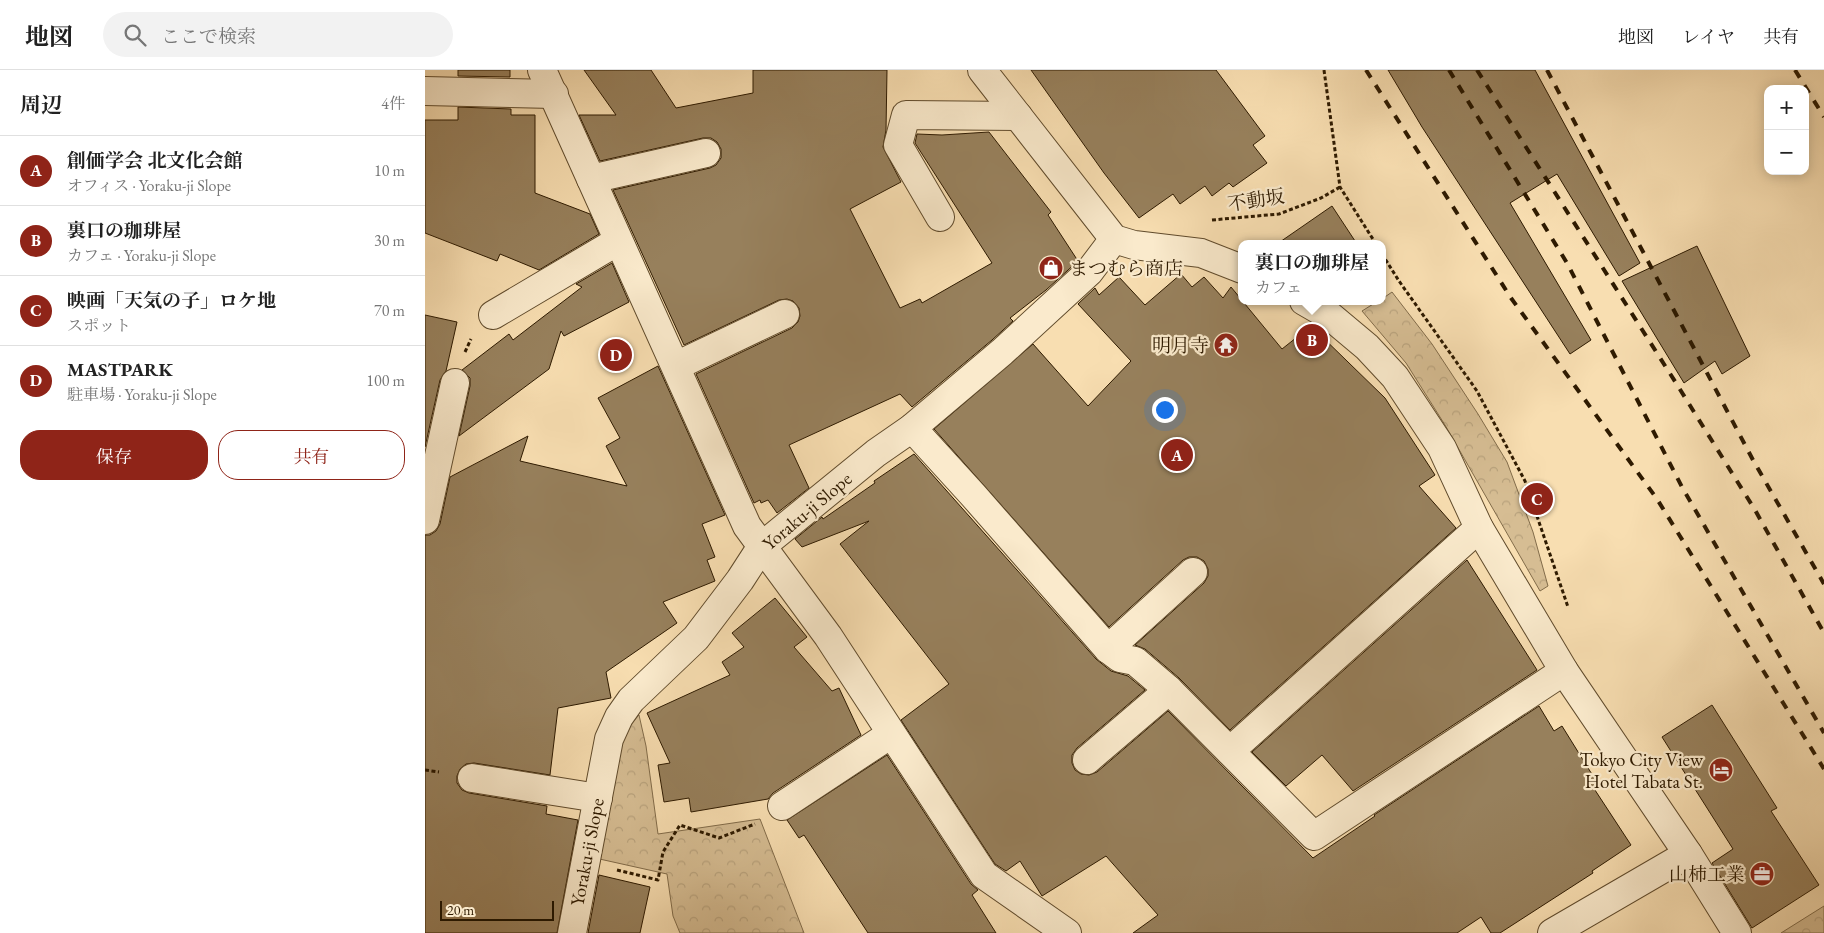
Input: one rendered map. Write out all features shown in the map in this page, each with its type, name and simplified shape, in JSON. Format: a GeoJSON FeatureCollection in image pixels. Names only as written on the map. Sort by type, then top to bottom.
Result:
{"type":"FeatureCollection","features":[{"type":"Feature","properties":{"kind":"street"},"geometry":{"type":"LineString","coordinates":[[543,70],[747,526],[827,636],[984,875],[1067,933]]}},
{"type":"Feature","properties":{"kind":"street"},"geometry":{"type":"LineString","coordinates":[[982,70],[1113,239],[1134,245],[1201,253],[1238,267]]}},
{"type":"Feature","properties":{"kind":"street"},"geometry":{"type":"LineString","coordinates":[[425,91],[554,94]]}},
{"type":"Feature","properties":{"kind":"street"},"geometry":{"type":"LineString","coordinates":[[940,217],[898,145],[906,115],[1018,116]]}},
{"type":"Feature","properties":{"kind":"street"},"geometry":{"type":"LineString","coordinates":[[591,178],[706,153]]}},
{"type":"Feature","properties":{"kind":"street","name":"Yoraku-ji Slope"},"geometry":{"type":"LineString","coordinates":[[572,933],[609,739],[619,717],[631,700],[696,638],[740,580],[762,546],[876,453],[912,428],[1002,352],[1089,272],[1113,239]]}},
{"type":"Feature","properties":{"kind":"street"},"geometry":{"type":"LineString","coordinates":[[493,315],[618,241]]}},
{"type":"Feature","properties":{"kind":"street"},"geometry":{"type":"LineString","coordinates":[[1311,305],[1330,316],[1367,347],[1395,376],[1442,448],[1479,528],[1564,671],[1688,854],[1737,933]]}},
{"type":"Feature","properties":{"kind":"street"},"geometry":{"type":"LineString","coordinates":[[676,366],[785,314]]}},
{"type":"Feature","properties":{"kind":"street"},"geometry":{"type":"LineString","coordinates":[[425,520],[455,383]]}},
{"type":"Feature","properties":{"kind":"street"},"geometry":{"type":"LineString","coordinates":[[912,428],[1108,648],[1120,658],[1135,662],[1169,690],[1315,836],[1564,671]]}},
{"type":"Feature","properties":{"kind":"street"},"geometry":{"type":"LineString","coordinates":[[1230,751],[1479,528]]}},
{"type":"Feature","properties":{"kind":"street"},"geometry":{"type":"LineString","coordinates":[[1108,648],[1193,572]]}},
{"type":"Feature","properties":{"kind":"street"},"geometry":{"type":"LineString","coordinates":[[1087,760],[1169,690]]}},
{"type":"Feature","properties":{"kind":"street"},"geometry":{"type":"LineString","coordinates":[[783,806],[891,734]]}},
{"type":"Feature","properties":{"kind":"street"},"geometry":{"type":"LineString","coordinates":[[472,778],[598,798]]}},
{"type":"Feature","properties":{"kind":"street"},"geometry":{"type":"LineString","coordinates":[[1552,933],[1688,854]]}},
{"type":"Feature","properties":{"kind":"path"},"geometry":{"type":"LineString","coordinates":[[1324,70],[1340,187],[1373,240]]}},
{"type":"Feature","properties":{"kind":"path","name":"不動坂"},"geometry":{"type":"LineString","coordinates":[[1210,220],[1279,214],[1321,198],[1340,187]]}},
{"type":"Feature","properties":{"kind":"path"},"geometry":{"type":"LineString","coordinates":[[1386,260],[1477,391],[1525,481],[1569,616]]}},
{"type":"Feature","properties":{"kind":"path"},"geometry":{"type":"LineString","coordinates":[[455,383],[468,342],[493,315]]}},
{"type":"Feature","properties":{"kind":"path"},"geometry":{"type":"LineString","coordinates":[[585,862],[658,880],[663,852],[680,825],[719,838],[754,824]]}},
{"type":"Feature","properties":{"kind":"green space"},"geometry":{"type":"Polygon","coordinates":[[[1392,292],[1432,344],[1507,462],[1533,532],[1548,586],[1540,591],[1445,425],[1406,363],[1362,311],[1372,305],[1386,305],[1386,296],[1392,292]]]}},
{"type":"Feature","properties":{"kind":"green space"},"geometry":{"type":"Polygon","coordinates":[[[639,715],[646,746],[658,834],[760,819],[804,933],[680,933],[673,916],[667,874],[595,858],[614,762],[628,727],[639,715]]]}},
{"type":"Feature","properties":{"kind":"green space"},"geometry":{"type":"Polygon","coordinates":[[[1824,906],[1824,933],[1781,933],[1824,906]]]}},
{"type":"Feature","properties":{"kind":"building"},"geometry":{"type":"Polygon","coordinates":[[[458,70],[510,70],[510,77],[458,76],[458,70]]]}},
{"type":"Feature","properties":{"kind":"building"},"geometry":{"type":"Polygon","coordinates":[[[584,70],[651,70],[676,108],[753,93],[753,70],[887,70],[886,130],[883,147],[901,182],[850,209],[900,308],[920,299],[922,303],[992,263],[915,143],[917,134],[942,135],[989,132],[1051,212],[1048,215],[1078,261],[1046,290],[1010,318],[1013,321],[992,340],[912,407],[900,394],[789,445],[809,488],[777,513],[768,500],[761,503],[760,500],[754,503],[696,374],[792,328],[798,322],[800,316],[799,308],[793,301],[787,299],[779,300],[684,345],[613,190],[710,168],[716,165],[721,158],[721,149],[717,142],[711,138],[703,138],[600,161],[579,115],[616,115],[584,70]]]}},
{"type":"Feature","properties":{"kind":"building"},"geometry":{"type":"Polygon","coordinates":[[[1031,70],[1216,70],[1265,136],[1253,145],[1267,163],[1233,187],[1229,183],[1212,196],[1205,186],[1180,204],[1173,194],[1139,218],[1104,173],[1031,70]]]}},
{"type":"Feature","properties":{"kind":"building"},"geometry":{"type":"Polygon","coordinates":[[[1388,70],[1535,70],[1640,263],[1619,276],[1557,174],[1510,203],[1591,340],[1570,354],[1422,127],[1388,70]]]}},
{"type":"Feature","properties":{"kind":"building"},"geometry":{"type":"Polygon","coordinates":[[[458,107],[511,109],[511,115],[535,115],[535,193],[590,214],[599,234],[539,270],[500,254],[497,261],[425,233],[425,120],[458,120],[458,107]]]}},
{"type":"Feature","properties":{"kind":"building"},"geometry":{"type":"Polygon","coordinates":[[[1332,206],[1354,240],[1283,240],[1332,206]]]}},
{"type":"Feature","properties":{"kind":"building"},"geometry":{"type":"Polygon","coordinates":[[[1697,246],[1750,356],[1722,374],[1715,361],[1684,383],[1622,281],[1697,246]]]}},
{"type":"Feature","properties":{"kind":"building"},"geometry":{"type":"Polygon","coordinates":[[[612,263],[629,302],[564,336],[561,331],[549,369],[459,436],[470,386],[470,378],[462,370],[509,334],[513,340],[582,287],[576,284],[612,263]]]}},
{"type":"Feature","properties":{"kind":"building"},"geometry":{"type":"Polygon","coordinates":[[[1181,274],[1192,287],[1204,277],[1223,298],[1231,287],[1238,296],[1238,305],[1246,305],[1282,349],[1311,326],[1385,398],[1435,475],[1419,486],[1456,528],[1230,730],[1179,678],[1145,649],[1135,645],[1204,583],[1208,576],[1208,569],[1204,561],[1197,557],[1189,557],[1183,560],[1109,627],[934,429],[1033,344],[1088,406],[1131,361],[1078,304],[1095,288],[1099,295],[1119,277],[1145,305],[1181,274]]]}},
{"type":"Feature","properties":{"kind":"building"},"geometry":{"type":"Polygon","coordinates":[[[425,315],[457,322],[446,371],[440,380],[425,447],[425,315]]]}},
{"type":"Feature","properties":{"kind":"building"},"geometry":{"type":"Polygon","coordinates":[[[658,366],[725,515],[702,524],[715,557],[707,560],[715,581],[663,602],[677,623],[606,672],[611,698],[558,708],[550,775],[474,763],[466,764],[460,769],[457,783],[462,790],[469,793],[547,806],[546,814],[578,820],[557,933],[425,933],[425,535],[430,535],[436,531],[440,524],[450,477],[528,436],[520,461],[627,486],[606,446],[620,438],[598,398],[658,366]]]}},
{"type":"Feature","properties":{"kind":"building"},"geometry":{"type":"Polygon","coordinates":[[[914,454],[1096,659],[1111,671],[1128,676],[1145,690],[1077,748],[1072,755],[1072,763],[1075,770],[1081,774],[1089,775],[1097,772],[1168,711],[1313,858],[1374,815],[1539,706],[1554,731],[1562,726],[1598,784],[1593,787],[1631,845],[1592,871],[1593,873],[1500,933],[1491,933],[1481,917],[1457,933],[1133,933],[1158,915],[1106,856],[1042,896],[1020,861],[1006,871],[995,864],[901,720],[949,684],[840,544],[869,521],[802,547],[795,539],[822,517],[823,519],[914,454]]]}},
{"type":"Feature","properties":{"kind":"building"},"geometry":{"type":"Polygon","coordinates":[[[1467,560],[1537,670],[1353,791],[1322,755],[1286,786],[1252,752],[1467,560]]]}},
{"type":"Feature","properties":{"kind":"building"},"geometry":{"type":"Polygon","coordinates":[[[775,598],[807,637],[794,647],[832,691],[839,688],[861,735],[773,793],[768,799],[691,812],[689,798],[664,802],[658,765],[670,763],[647,713],[730,675],[722,662],[744,647],[732,633],[775,598]]]}},
{"type":"Feature","properties":{"kind":"building"},"geometry":{"type":"Polygon","coordinates":[[[1712,705],[1777,808],[1771,811],[1819,885],[1752,928],[1712,863],[1733,849],[1662,737],[1712,705]]]}},
{"type":"Feature","properties":{"kind":"building"},"geometry":{"type":"Polygon","coordinates":[[[887,755],[971,884],[978,890],[972,895],[996,933],[868,933],[804,835],[799,838],[787,820],[887,755]]]}},
{"type":"Feature","properties":{"kind":"building"},"geometry":{"type":"Polygon","coordinates":[[[599,875],[650,887],[640,933],[588,933],[599,875]]]}},
{"type":"Feature","properties":{"kind":"railway"},"geometry":{"type":"LineString","coordinates":[[1366,70],[1511,298],[1657,499],[1824,769]]}},
{"type":"Feature","properties":{"kind":"railway"},"geometry":{"type":"LineString","coordinates":[[1449,70],[1567,263],[1682,487],[1824,733]]}},
{"type":"Feature","properties":{"kind":"railway"},"geometry":{"type":"LineString","coordinates":[[1477,70],[1755,510],[1824,633]]}},
{"type":"Feature","properties":{"kind":"railway"},"geometry":{"type":"LineString","coordinates":[[1547,70],[1753,460],[1824,584]]}},
{"type":"Feature","properties":{"kind":"railway"},"geometry":{"type":"LineString","coordinates":[[1795,70],[1824,117]]}},
{"type":"Feature","properties":{"kind":"place","name":"まつむら商店"},"geometry":{"type":"Point","coordinates":[1051,268]}},
{"type":"Feature","properties":{"kind":"place","name":"裏口の珈琲屋"},"geometry":{"type":"Point","coordinates":[1312,340]}},
{"type":"Feature","properties":{"kind":"place","name":"明月寺"},"geometry":{"type":"Point","coordinates":[1226,345]}},
{"type":"Feature","properties":{"kind":"place","name":"MASTPARK"},"geometry":{"type":"Point","coordinates":[616,355]}},
{"type":"Feature","properties":{"kind":"place","name":"創価学会 北文化会館"},"geometry":{"type":"Point","coordinates":[1177,455]}},
{"type":"Feature","properties":{"kind":"place","name":"映画「天気の子」ロケ地"},"geometry":{"type":"Point","coordinates":[1537,499]}},
{"type":"Feature","properties":{"kind":"place","name":"Tokyo City View Hotel Tabata St."},"geometry":{"type":"Point","coordinates":[1721,770]}},
{"type":"Feature","properties":{"kind":"place","name":"山柿工業"},"geometry":{"type":"Point","coordinates":[1762,874]}}]}
